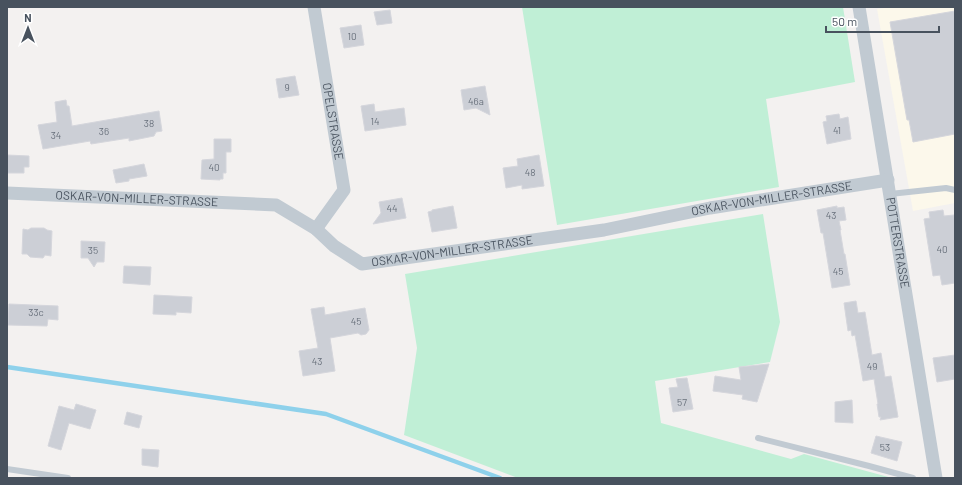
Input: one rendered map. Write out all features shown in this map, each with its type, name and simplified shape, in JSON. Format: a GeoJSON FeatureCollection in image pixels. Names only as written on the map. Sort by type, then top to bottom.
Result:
{"type":"FeatureCollection","features":[{"type":"Feature","properties":{"kind":"street","name":"OPELSTRASSE"},"geometry":{"type":"LineString","coordinates":[[314,7],[344,190],[316,229]]}},
{"type":"Feature","properties":{"kind":"street","name":"POTTERSTRASSE"},"geometry":{"type":"LineString","coordinates":[[859,7],[936,478]]}},
{"type":"Feature","properties":{"kind":"street","name":"OSKAR-VON-MILLER-STRASSE"},"geometry":{"type":"LineString","coordinates":[[7,194],[276,204],[316,229],[334,246],[362,264],[604,230],[710,208],[888,180]]}},
{"type":"Feature","properties":{"kind":"lane"},"geometry":{"type":"LineString","coordinates":[[890,194],[946,188],[955,190]]}},
{"type":"Feature","properties":{"kind":"lane"},"geometry":{"type":"LineString","coordinates":[[758,438],[913,478]]}},
{"type":"Feature","properties":{"kind":"lane"},"geometry":{"type":"LineString","coordinates":[[7,469],[68,478]]}},
{"type":"Feature","properties":{"kind":"shaded area"},"geometry":{"type":"Polygon","coordinates":[[[891,7],[955,7],[955,203],[913,211],[877,9],[891,7]]]}},
{"type":"Feature","properties":{"kind":"green space"},"geometry":{"type":"Polygon","coordinates":[[[522,7],[843,7],[855,82],[766,99],[779,187],[557,225],[522,7]]]}},
{"type":"Feature","properties":{"kind":"green space"},"geometry":{"type":"Polygon","coordinates":[[[763,214],[780,322],[770,362],[655,381],[661,423],[791,459],[804,454],[892,478],[518,478],[404,435],[417,348],[405,274],[763,214]]]}},
{"type":"Feature","properties":{"kind":"building"},"geometry":{"type":"Polygon","coordinates":[[[390,10],[392,23],[377,25],[374,12],[390,10]]]}},
{"type":"Feature","properties":{"kind":"building"},"geometry":{"type":"Polygon","coordinates":[[[955,11],[955,134],[913,142],[909,120],[907,120],[890,22],[955,11]]]}},
{"type":"Feature","properties":{"kind":"building"},"geometry":{"type":"Polygon","coordinates":[[[361,25],[364,45],[344,48],[340,28],[361,25]]]}},
{"type":"Feature","properties":{"kind":"building"},"geometry":{"type":"Polygon","coordinates":[[[295,76],[299,95],[279,98],[276,79],[295,76]]]}},
{"type":"Feature","properties":{"kind":"building"},"geometry":{"type":"Polygon","coordinates":[[[485,86],[490,115],[476,108],[464,110],[461,90],[485,86]]]}},
{"type":"Feature","properties":{"kind":"building"},"geometry":{"type":"Polygon","coordinates":[[[66,100],[67,106],[69,106],[72,126],[159,111],[162,131],[156,132],[154,136],[129,141],[129,138],[91,144],[90,141],[43,149],[38,125],[57,122],[55,102],[66,100]]]}},
{"type":"Feature","properties":{"kind":"building"},"geometry":{"type":"Polygon","coordinates":[[[374,104],[375,112],[404,108],[406,125],[365,131],[361,106],[374,104]]]}},
{"type":"Feature","properties":{"kind":"building"},"geometry":{"type":"Polygon","coordinates":[[[839,114],[840,119],[848,117],[851,139],[827,144],[823,122],[827,121],[826,116],[839,114]]]}},
{"type":"Feature","properties":{"kind":"building"},"geometry":{"type":"Polygon","coordinates":[[[214,139],[231,139],[231,152],[226,152],[226,173],[223,173],[223,179],[220,180],[201,179],[202,160],[214,159],[214,139]]]}},
{"type":"Feature","properties":{"kind":"building"},"geometry":{"type":"Polygon","coordinates":[[[7,155],[29,156],[29,167],[24,167],[24,173],[7,173],[7,155]]]}},
{"type":"Feature","properties":{"kind":"building"},"geometry":{"type":"Polygon","coordinates":[[[539,155],[544,186],[522,189],[522,185],[506,188],[503,168],[518,166],[517,159],[539,155]]]}},
{"type":"Feature","properties":{"kind":"building"},"geometry":{"type":"Polygon","coordinates":[[[144,164],[147,176],[116,183],[113,170],[144,164]]]}},
{"type":"Feature","properties":{"kind":"building"},"geometry":{"type":"Polygon","coordinates":[[[402,198],[406,218],[373,224],[381,213],[379,202],[402,198]]]}},
{"type":"Feature","properties":{"kind":"building"},"geometry":{"type":"Polygon","coordinates":[[[453,206],[457,228],[432,232],[428,212],[453,206]]]}},
{"type":"Feature","properties":{"kind":"building"},"geometry":{"type":"Polygon","coordinates":[[[837,206],[837,208],[844,207],[846,220],[839,221],[850,285],[832,288],[823,233],[821,233],[817,210],[837,206]]]}},
{"type":"Feature","properties":{"kind":"building"},"geometry":{"type":"Polygon","coordinates":[[[943,210],[944,216],[954,215],[955,283],[942,285],[940,275],[933,276],[924,219],[930,218],[929,212],[943,210]]]}},
{"type":"Feature","properties":{"kind":"building"},"geometry":{"type":"Polygon","coordinates":[[[31,228],[44,228],[52,231],[51,256],[45,255],[43,258],[30,257],[27,254],[22,254],[23,229],[28,230],[31,228]]]}},
{"type":"Feature","properties":{"kind":"building"},"geometry":{"type":"Polygon","coordinates":[[[81,241],[105,242],[104,262],[97,262],[94,267],[88,258],[81,258],[81,241]]]}},
{"type":"Feature","properties":{"kind":"building"},"geometry":{"type":"Polygon","coordinates":[[[124,266],[151,267],[150,285],[123,283],[124,266]]]}},
{"type":"Feature","properties":{"kind":"building"},"geometry":{"type":"Polygon","coordinates":[[[154,295],[192,297],[191,313],[176,312],[176,315],[153,314],[154,295]]]}},
{"type":"Feature","properties":{"kind":"building"},"geometry":{"type":"Polygon","coordinates":[[[856,301],[858,313],[865,312],[872,355],[881,353],[885,377],[891,376],[898,417],[880,420],[881,417],[879,417],[874,379],[863,381],[855,335],[852,336],[851,330],[848,331],[844,303],[856,301]]]}},
{"type":"Feature","properties":{"kind":"building"},"geometry":{"type":"Polygon","coordinates":[[[9,304],[58,306],[58,320],[48,319],[47,326],[8,325],[9,304]]]}},
{"type":"Feature","properties":{"kind":"building"},"geometry":{"type":"Polygon","coordinates":[[[324,307],[325,315],[365,308],[369,330],[366,334],[361,335],[358,333],[330,338],[335,371],[303,376],[299,351],[318,348],[311,309],[324,307]]]}},
{"type":"Feature","properties":{"kind":"building"},"geometry":{"type":"Polygon","coordinates":[[[955,355],[955,379],[937,382],[933,358],[955,355]]]}},
{"type":"Feature","properties":{"kind":"building"},"geometry":{"type":"Polygon","coordinates":[[[769,364],[757,402],[742,399],[743,395],[713,391],[715,376],[741,380],[739,367],[769,364]]]}},
{"type":"Feature","properties":{"kind":"building"},"geometry":{"type":"Polygon","coordinates":[[[687,378],[693,409],[673,412],[669,388],[678,387],[676,379],[687,378]]]}},
{"type":"Feature","properties":{"kind":"building"},"geometry":{"type":"Polygon","coordinates":[[[852,400],[853,423],[835,422],[835,402],[852,400]]]}},
{"type":"Feature","properties":{"kind":"building"},"geometry":{"type":"Polygon","coordinates":[[[76,404],[96,410],[90,429],[69,423],[61,450],[48,446],[59,406],[74,410],[76,404]]]}},
{"type":"Feature","properties":{"kind":"building"},"geometry":{"type":"Polygon","coordinates":[[[127,412],[142,416],[139,428],[124,424],[127,412]]]}},
{"type":"Feature","properties":{"kind":"building"},"geometry":{"type":"Polygon","coordinates":[[[876,436],[902,442],[897,461],[871,453],[876,436]]]}},
{"type":"Feature","properties":{"kind":"building"},"geometry":{"type":"Polygon","coordinates":[[[142,449],[159,450],[158,467],[142,465],[142,449]]]}},
{"type":"Feature","properties":{"kind":"waterway"},"geometry":{"type":"LineString","coordinates":[[7,367],[326,414],[500,478]]}}]}
